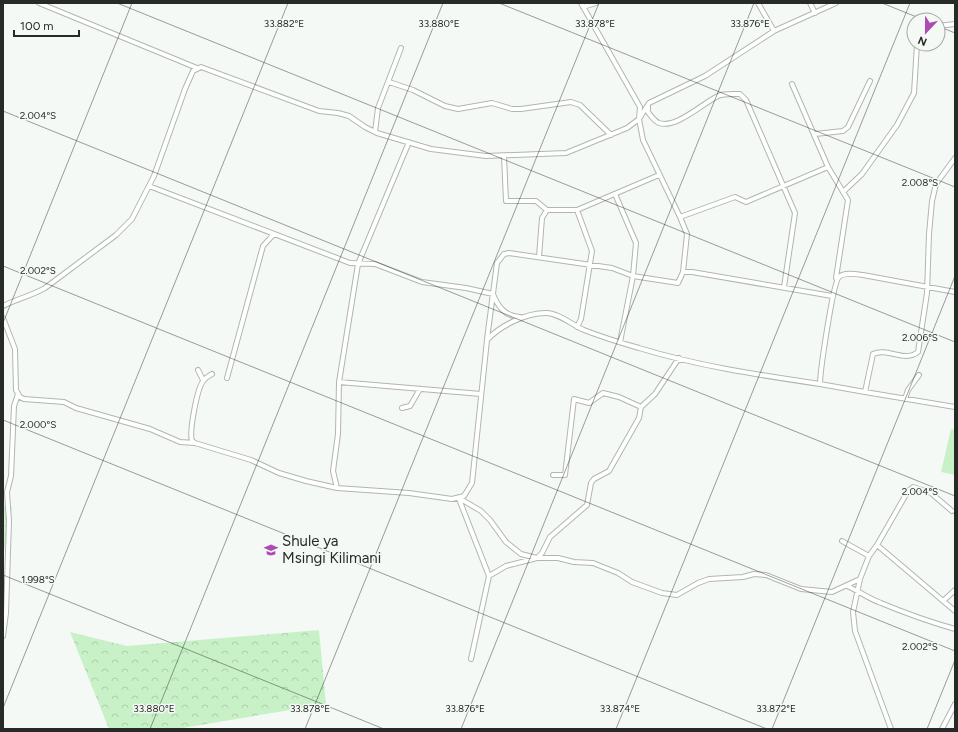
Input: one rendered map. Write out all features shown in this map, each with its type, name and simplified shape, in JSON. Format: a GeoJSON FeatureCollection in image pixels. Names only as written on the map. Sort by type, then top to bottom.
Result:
{"type":"FeatureCollection","features":[{"type":"Feature","properties":{"kind":"street"},"geometry":{"type":"LineString","coordinates":[[39,3],[197,68],[201,67],[320,111],[349,116],[375,132],[431,149],[466,155],[504,156],[566,153],[627,128],[639,119],[649,103],[705,76],[774,31],[836,3]]}},
{"type":"Feature","properties":{"kind":"street"},"geometry":{"type":"LineString","coordinates":[[459,498],[468,492],[472,483],[487,340],[497,263],[504,254],[509,253],[612,268],[633,276],[678,283],[683,272],[687,234],[643,140],[639,119],[640,107],[582,5],[596,3]]}},
{"type":"Feature","properties":{"kind":"street"},"geometry":{"type":"LineString","coordinates":[[758,3],[774,31]]}},
{"type":"Feature","properties":{"kind":"street"},"geometry":{"type":"LineString","coordinates":[[810,3],[815,13]]}},
{"type":"Feature","properties":{"kind":"street"},"geometry":{"type":"LineString","coordinates":[[375,132],[378,108],[401,48]]}},
{"type":"Feature","properties":{"kind":"street"},"geometry":{"type":"LineString","coordinates":[[843,192],[862,174],[893,131],[914,93],[917,52]]}},
{"type":"Feature","properties":{"kind":"street"},"geometry":{"type":"LineString","coordinates":[[3,306],[45,288],[116,235],[132,219],[149,186],[185,89],[193,72],[197,68]]}},
{"type":"Feature","properties":{"kind":"street"},"geometry":{"type":"LineString","coordinates":[[815,134],[843,131],[848,127],[870,81]]}},
{"type":"Feature","properties":{"kind":"street"},"geometry":{"type":"LineString","coordinates":[[389,82],[413,90],[444,106],[458,109],[492,103],[512,109],[521,109],[571,102],[580,105],[611,135]]}},
{"type":"Feature","properties":{"kind":"street"},"geometry":{"type":"LineString","coordinates":[[792,84],[815,134],[828,167],[848,200],[836,281],[832,296],[820,384]]}},
{"type":"Feature","properties":{"kind":"street"},"geometry":{"type":"LineString","coordinates":[[649,103],[648,112],[653,118],[658,123],[669,124],[691,113],[718,96],[740,94],[746,100],[795,213],[784,287]]}},
{"type":"Feature","properties":{"kind":"street"},"geometry":{"type":"LineString","coordinates":[[337,488],[333,471],[338,434],[339,382],[358,264],[409,142]]}},
{"type":"Feature","properties":{"kind":"street"},"geometry":{"type":"LineString","coordinates":[[504,156],[506,201],[536,201],[547,210],[577,210],[659,175]]}},
{"type":"Feature","properties":{"kind":"street"},"geometry":{"type":"LineString","coordinates":[[865,392],[873,354],[880,351],[900,356],[913,356],[918,352],[927,288],[929,234],[936,184],[955,158]]}},
{"type":"Feature","properties":{"kind":"street"},"geometry":{"type":"LineString","coordinates":[[680,217],[735,198],[746,202],[828,167]]}},
{"type":"Feature","properties":{"kind":"street"},"geometry":{"type":"LineString","coordinates":[[149,186],[350,263],[375,264],[422,282],[472,288],[493,294],[501,310],[515,316],[522,317],[548,313],[578,327],[620,342],[680,358],[733,370],[955,407]]}},
{"type":"Feature","properties":{"kind":"street"},"geometry":{"type":"LineString","coordinates":[[615,194],[636,243],[633,276],[620,342]]}},
{"type":"Feature","properties":{"kind":"street"},"geometry":{"type":"LineString","coordinates":[[539,257],[542,218],[547,210]]}},
{"type":"Feature","properties":{"kind":"street"},"geometry":{"type":"LineString","coordinates":[[577,210],[592,251],[581,319],[578,327]]}},
{"type":"Feature","properties":{"kind":"street"},"geometry":{"type":"LineString","coordinates":[[227,378],[263,246],[274,234]]}},
{"type":"Feature","properties":{"kind":"street"},"geometry":{"type":"LineString","coordinates":[[683,272],[692,272],[832,296]]}},
{"type":"Feature","properties":{"kind":"street"},"geometry":{"type":"LineString","coordinates":[[836,281],[839,276],[847,274],[899,280],[927,288],[955,292]]}},
{"type":"Feature","properties":{"kind":"street"},"geometry":{"type":"LineString","coordinates":[[487,340],[494,333],[522,317]]}},
{"type":"Feature","properties":{"kind":"street"},"geometry":{"type":"LineString","coordinates":[[3,318],[15,349],[18,394],[14,406],[11,476],[7,492],[9,521],[6,612],[3,636]]}},
{"type":"Feature","properties":{"kind":"street"},"geometry":{"type":"LineString","coordinates":[[489,576],[506,566],[537,558],[542,554],[550,537],[587,505],[591,483],[594,479],[609,471],[639,418],[641,407],[655,394],[680,358]]}},
{"type":"Feature","properties":{"kind":"street"},"geometry":{"type":"LineString","coordinates":[[198,370],[203,380]]}},
{"type":"Feature","properties":{"kind":"street"},"geometry":{"type":"LineString","coordinates":[[195,443],[192,441],[190,435],[194,410],[203,380],[212,374]]}},
{"type":"Feature","properties":{"kind":"street"},"geometry":{"type":"LineString","coordinates":[[904,399],[908,390],[919,375]]}},
{"type":"Feature","properties":{"kind":"street"},"geometry":{"type":"LineString","coordinates":[[339,382],[418,390],[481,394]]}},
{"type":"Feature","properties":{"kind":"street"},"geometry":{"type":"LineString","coordinates":[[402,408],[410,406],[418,390]]}},
{"type":"Feature","properties":{"kind":"street"},"geometry":{"type":"LineString","coordinates":[[553,475],[565,475],[574,398],[589,403],[603,393],[619,397],[641,407]]}},
{"type":"Feature","properties":{"kind":"street"},"geometry":{"type":"LineString","coordinates":[[18,394],[24,399],[64,402],[76,408],[155,430],[180,442],[195,443],[251,460],[288,476],[337,488],[459,498],[471,504],[490,520],[512,548],[520,554],[537,558],[558,558],[574,562],[593,563],[662,593],[677,595],[698,583],[709,579],[743,577],[754,574],[766,575],[801,589],[832,592],[860,579]]}},
{"type":"Feature","properties":{"kind":"street"},"geometry":{"type":"LineString","coordinates":[[891,729],[855,631],[853,612],[860,579],[869,556],[877,545],[908,491],[913,487],[932,493],[952,511]]}},
{"type":"Feature","properties":{"kind":"street"},"geometry":{"type":"LineString","coordinates":[[468,492],[471,504]]}},
{"type":"Feature","properties":{"kind":"street"},"geometry":{"type":"LineString","coordinates":[[459,498],[489,576],[471,659]]}},
{"type":"Feature","properties":{"kind":"street"},"geometry":{"type":"LineString","coordinates":[[842,541],[869,556]]}},
{"type":"Feature","properties":{"kind":"street"},"geometry":{"type":"LineString","coordinates":[[877,545],[955,611]]}},
{"type":"Feature","properties":{"kind":"street"},"geometry":{"type":"LineString","coordinates":[[847,586],[858,590],[880,603],[910,615],[955,629]]}},
{"type":"Feature","properties":{"kind":"street"},"geometry":{"type":"LineString","coordinates":[[943,601],[955,590]]}},
{"type":"Feature","properties":{"kind":"street"},"geometry":{"type":"LineString","coordinates":[[942,729],[955,704]]}},
{"type":"Feature","properties":{"kind":"green space"},"geometry":{"type":"Polygon","coordinates":[[[951,429],[955,430],[955,475],[941,472],[951,429]]]}},
{"type":"Feature","properties":{"kind":"green space"},"geometry":{"type":"Polygon","coordinates":[[[3,505],[12,507],[3,558],[3,505]]]}},
{"type":"Feature","properties":{"kind":"green space"},"geometry":{"type":"Polygon","coordinates":[[[319,630],[326,704],[177,729],[109,729],[70,632],[127,646],[319,630]]]}},
{"type":"Feature","properties":{"kind":"place","name":"Shule ya Msingi Kilimani"},"geometry":{"type":"Point","coordinates":[271,550]}}]}
